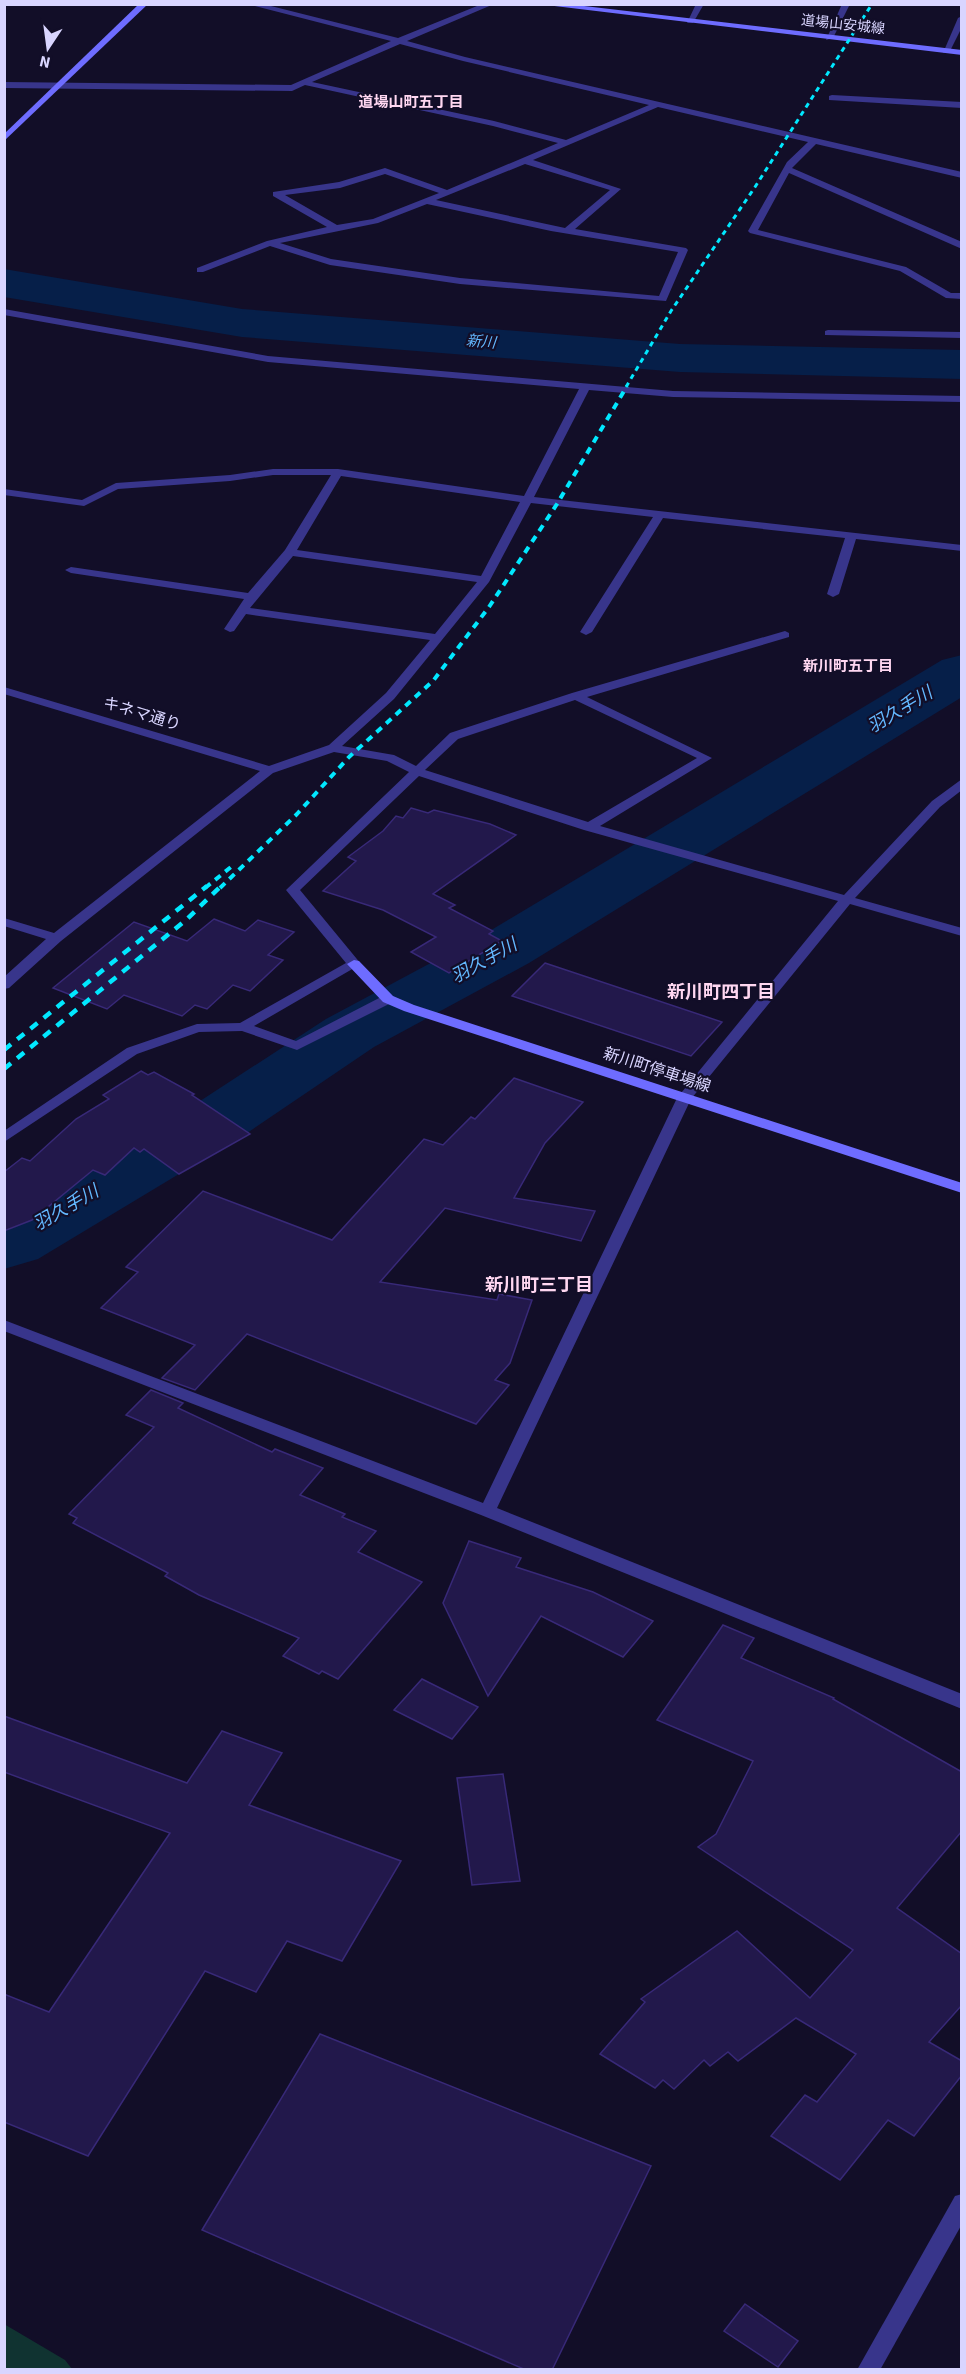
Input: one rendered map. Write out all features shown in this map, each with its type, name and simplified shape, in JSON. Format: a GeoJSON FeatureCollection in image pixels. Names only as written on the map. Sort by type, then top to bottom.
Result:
{"type":"FeatureCollection","features":[{"type":"Feature","properties":{"kind":"main road"},"geometry":{"type":"LineString","coordinates":[[4,139],[62,86],[144,4]]}},
{"type":"Feature","properties":{"kind":"main road","name":"道場山安城線"},"geometry":{"type":"LineString","coordinates":[[542,4],[962,53]]}},
{"type":"Feature","properties":{"kind":"main road","name":"新川町停車場線"},"geometry":{"type":"LineString","coordinates":[[354,964],[388,999],[409,1008],[962,1188]]}},
{"type":"Feature","properties":{"kind":"street"},"geometry":{"type":"LineString","coordinates":[[4,85],[292,88],[490,4]]}},
{"type":"Feature","properties":{"kind":"street"},"geometry":{"type":"LineString","coordinates":[[690,21],[700,4]]}},
{"type":"Feature","properties":{"kind":"street"},"geometry":{"type":"LineString","coordinates":[[829,38],[846,4]]}},
{"type":"Feature","properties":{"kind":"street"},"geometry":{"type":"LineString","coordinates":[[254,5],[463,59],[962,175]]}},
{"type":"Feature","properties":{"kind":"street"},"geometry":{"type":"LineString","coordinates":[[946,51],[962,18]]}},
{"type":"Feature","properties":{"kind":"street"},"geometry":{"type":"LineString","coordinates":[[305,83],[494,124],[567,144]]}},
{"type":"Feature","properties":{"kind":"street"},"geometry":{"type":"LineString","coordinates":[[832,98],[962,105]]}},
{"type":"Feature","properties":{"kind":"street"},"geometry":{"type":"LineString","coordinates":[[201,270],[270,243],[375,221],[526,161],[658,104]]}},
{"type":"Feature","properties":{"kind":"street"},"geometry":{"type":"LineString","coordinates":[[813,142],[791,162],[753,231],[903,269],[949,296],[962,296]]}},
{"type":"Feature","properties":{"kind":"street"},"geometry":{"type":"LineString","coordinates":[[526,161],[616,189],[567,231]]}},
{"type":"Feature","properties":{"kind":"street"},"geometry":{"type":"LineString","coordinates":[[787,169],[962,246]]}},
{"type":"Feature","properties":{"kind":"street"},"geometry":{"type":"LineString","coordinates":[[336,228],[276,194],[340,185],[385,171],[447,193]]}},
{"type":"Feature","properties":{"kind":"street"},"geometry":{"type":"LineString","coordinates":[[270,243],[330,262],[448,279],[663,298],[683,250],[567,231],[427,201]]}},
{"type":"Feature","properties":{"kind":"street"},"geometry":{"type":"LineString","coordinates":[[4,312],[268,359],[672,394],[962,399]]}},
{"type":"Feature","properties":{"kind":"street"},"geometry":{"type":"LineString","coordinates":[[828,333],[962,335]]}},
{"type":"Feature","properties":{"kind":"street"},"geometry":{"type":"LineString","coordinates":[[4,986],[56,938],[269,770],[333,748],[390,696],[485,580],[525,499],[586,386]]}},
{"type":"Feature","properties":{"kind":"street"},"geometry":{"type":"LineString","coordinates":[[4,492],[84,503],[116,486],[230,478],[273,472],[338,472],[659,516],[962,548]]}},
{"type":"Feature","properties":{"kind":"street"},"geometry":{"type":"LineString","coordinates":[[230,629],[251,597],[290,552],[338,472]]}},
{"type":"Feature","properties":{"kind":"street"},"geometry":{"type":"LineString","coordinates":[[586,632],[659,516]]}},
{"type":"Feature","properties":{"kind":"street"},"geometry":{"type":"LineString","coordinates":[[832,594],[852,535]]}},
{"type":"Feature","properties":{"kind":"street"},"geometry":{"type":"LineString","coordinates":[[290,552],[485,580]]}},
{"type":"Feature","properties":{"kind":"street"},"geometry":{"type":"LineString","coordinates":[[71,570],[251,597]]}},
{"type":"Feature","properties":{"kind":"street"},"geometry":{"type":"LineString","coordinates":[[243,610],[439,638]]}},
{"type":"Feature","properties":{"kind":"street"},"geometry":{"type":"LineString","coordinates":[[243,1027],[354,964],[293,890],[454,736],[576,696],[785,634]]}},
{"type":"Feature","properties":{"kind":"street","name":"キネマ通り"},"geometry":{"type":"LineString","coordinates":[[4,690],[269,770]]}},
{"type":"Feature","properties":{"kind":"street"},"geometry":{"type":"LineString","coordinates":[[576,696],[706,758],[589,827]]}},
{"type":"Feature","properties":{"kind":"street"},"geometry":{"type":"LineString","coordinates":[[333,748],[390,758],[418,772],[589,827],[962,932]]}},
{"type":"Feature","properties":{"kind":"street"},"geometry":{"type":"LineString","coordinates":[[487,1511],[684,1098],[847,900],[936,804],[962,783]]}},
{"type":"Feature","properties":{"kind":"street"},"geometry":{"type":"LineString","coordinates":[[4,922],[56,938]]}},
{"type":"Feature","properties":{"kind":"street"},"geometry":{"type":"LineString","coordinates":[[4,1138],[132,1051],[197,1028],[243,1027],[297,1046],[388,999]]}},
{"type":"Feature","properties":{"kind":"street"},"geometry":{"type":"LineString","coordinates":[[4,1325],[487,1511],[962,1702]]}},
{"type":"Feature","properties":{"kind":"street"},"geometry":{"type":"LineString","coordinates":[[868,2370],[962,2203]]}},
{"type":"Feature","properties":{"kind":"green space"},"geometry":{"type":"Polygon","coordinates":[[[4,2324],[65,2360],[72,2369],[5,2369],[4,2324]]]}},
{"type":"Feature","properties":{"kind":"building"},"geometry":{"type":"Polygon","coordinates":[[[411,808],[428,813],[434,810],[490,824],[516,835],[433,894],[455,905],[449,908],[493,931],[489,934],[502,941],[449,973],[411,952],[436,937],[383,910],[323,891],[356,861],[348,857],[383,831],[396,816],[403,818],[411,808]]]}},
{"type":"Feature","properties":{"kind":"building"},"geometry":{"type":"Polygon","coordinates":[[[214,919],[245,931],[258,920],[294,932],[268,955],[283,960],[250,991],[233,985],[207,1009],[195,1005],[182,1016],[124,995],[107,1009],[53,988],[134,922],[187,941],[214,919]]]}},
{"type":"Feature","properties":{"kind":"building"},"geometry":{"type":"Polygon","coordinates":[[[545,963],[722,1022],[691,1056],[512,996],[545,963]]]}},
{"type":"Feature","properties":{"kind":"building"},"geometry":{"type":"Polygon","coordinates":[[[141,1071],[148,1075],[154,1072],[194,1094],[192,1095],[250,1134],[179,1174],[144,1149],[140,1152],[134,1148],[105,1175],[93,1170],[32,1220],[4,1231],[4,1172],[22,1158],[30,1161],[76,1119],[109,1099],[103,1095],[141,1071]]]}},
{"type":"Feature","properties":{"kind":"building"},"geometry":{"type":"Polygon","coordinates":[[[514,1078],[583,1102],[545,1143],[514,1198],[595,1211],[581,1241],[445,1208],[380,1282],[497,1300],[499,1294],[532,1300],[510,1363],[495,1380],[509,1385],[476,1424],[247,1334],[195,1390],[162,1378],[195,1345],[101,1308],[138,1272],[126,1267],[203,1191],[332,1240],[424,1139],[443,1145],[471,1117],[475,1119],[514,1078]]]}},
{"type":"Feature","properties":{"kind":"building"},"geometry":{"type":"Polygon","coordinates":[[[151,1390],[183,1403],[178,1408],[272,1452],[275,1449],[323,1468],[300,1495],[345,1514],[342,1517],[376,1531],[358,1552],[422,1582],[338,1679],[322,1671],[319,1674],[283,1656],[299,1638],[199,1595],[165,1576],[168,1573],[73,1523],[77,1518],[69,1514],[154,1427],[126,1415],[151,1390]]]}},
{"type":"Feature","properties":{"kind":"building"},"geometry":{"type":"Polygon","coordinates":[[[469,1541],[521,1558],[516,1567],[593,1592],[653,1621],[623,1657],[541,1616],[488,1696],[443,1603],[469,1541]]]}},
{"type":"Feature","properties":{"kind":"building"},"geometry":{"type":"Polygon","coordinates":[[[723,1625],[754,1638],[741,1658],[834,1698],[962,1772],[962,1831],[897,1908],[962,1954],[962,2005],[929,2042],[962,2061],[962,2075],[914,2136],[888,2120],[840,2180],[771,2136],[805,2095],[817,2102],[856,2054],[796,2018],[738,2061],[728,2052],[710,2066],[704,2060],[674,2089],[663,2080],[655,2088],[600,2054],[645,2002],[641,1999],[737,1931],[810,1998],[853,1950],[698,1847],[716,1834],[753,1761],[657,1720],[723,1625]]]}},
{"type":"Feature","properties":{"kind":"building"},"geometry":{"type":"Polygon","coordinates":[[[422,1679],[478,1707],[452,1739],[394,1710],[422,1679]]]}},
{"type":"Feature","properties":{"kind":"building"},"geometry":{"type":"Polygon","coordinates":[[[4,1716],[187,1783],[222,1731],[282,1753],[249,1805],[401,1861],[342,1961],[287,1941],[256,1992],[205,1971],[88,2156],[4,2122],[4,1994],[49,2012],[170,1833],[4,1772],[4,1716]]]}},
{"type":"Feature","properties":{"kind":"building"},"geometry":{"type":"Polygon","coordinates":[[[503,1774],[520,1881],[472,1885],[457,1778],[503,1774]]]}},
{"type":"Feature","properties":{"kind":"building"},"geometry":{"type":"Polygon","coordinates":[[[320,2034],[651,2166],[552,2370],[526,2370],[202,2230],[320,2034]]]}},
{"type":"Feature","properties":{"kind":"building"},"geometry":{"type":"Polygon","coordinates":[[[745,2304],[798,2341],[778,2367],[724,2331],[745,2304]]]}},
{"type":"Feature","properties":{"kind":"waterway","name":"新川"},"geometry":{"type":"LineString","coordinates":[[4,283],[242,323],[680,358],[962,365]]}},
{"type":"Feature","properties":{"kind":"waterway","name":"羽久手川"},"geometry":{"type":"LineString","coordinates":[[4,1245],[222,1118],[350,1033],[506,949],[962,672]]}},
{"type":"Feature","properties":{"kind":"railway"},"geometry":{"type":"LineString","coordinates":[[626,387],[671,311],[755,187],[872,4]]}},
{"type":"Feature","properties":{"kind":"railway"},"geometry":{"type":"LineString","coordinates":[[220,888],[297,814],[349,757],[433,681],[489,607],[557,504],[627,386]]}},
{"type":"Feature","properties":{"kind":"railway"},"geometry":{"type":"LineString","coordinates":[[205,888],[231,867]]}},
{"type":"Feature","properties":{"kind":"railway"},"geometry":{"type":"LineString","coordinates":[[4,1050],[207,886]]}},
{"type":"Feature","properties":{"kind":"railway"},"geometry":{"type":"LineString","coordinates":[[4,1069],[186,920],[221,886]]}},
{"type":"Feature","properties":{"kind":"district","name":"道場山町五丁目"},"geometry":{"type":"Point","coordinates":[411,102]}},
{"type":"Feature","properties":{"kind":"district","name":"新川町五丁目"},"geometry":{"type":"Point","coordinates":[848,666]}},
{"type":"Feature","properties":{"kind":"district","name":"新川町四丁目"},"geometry":{"type":"Point","coordinates":[721,992]}},
{"type":"Feature","properties":{"kind":"district","name":"新川町三丁目"},"geometry":{"type":"Point","coordinates":[539,1285]}}]}
